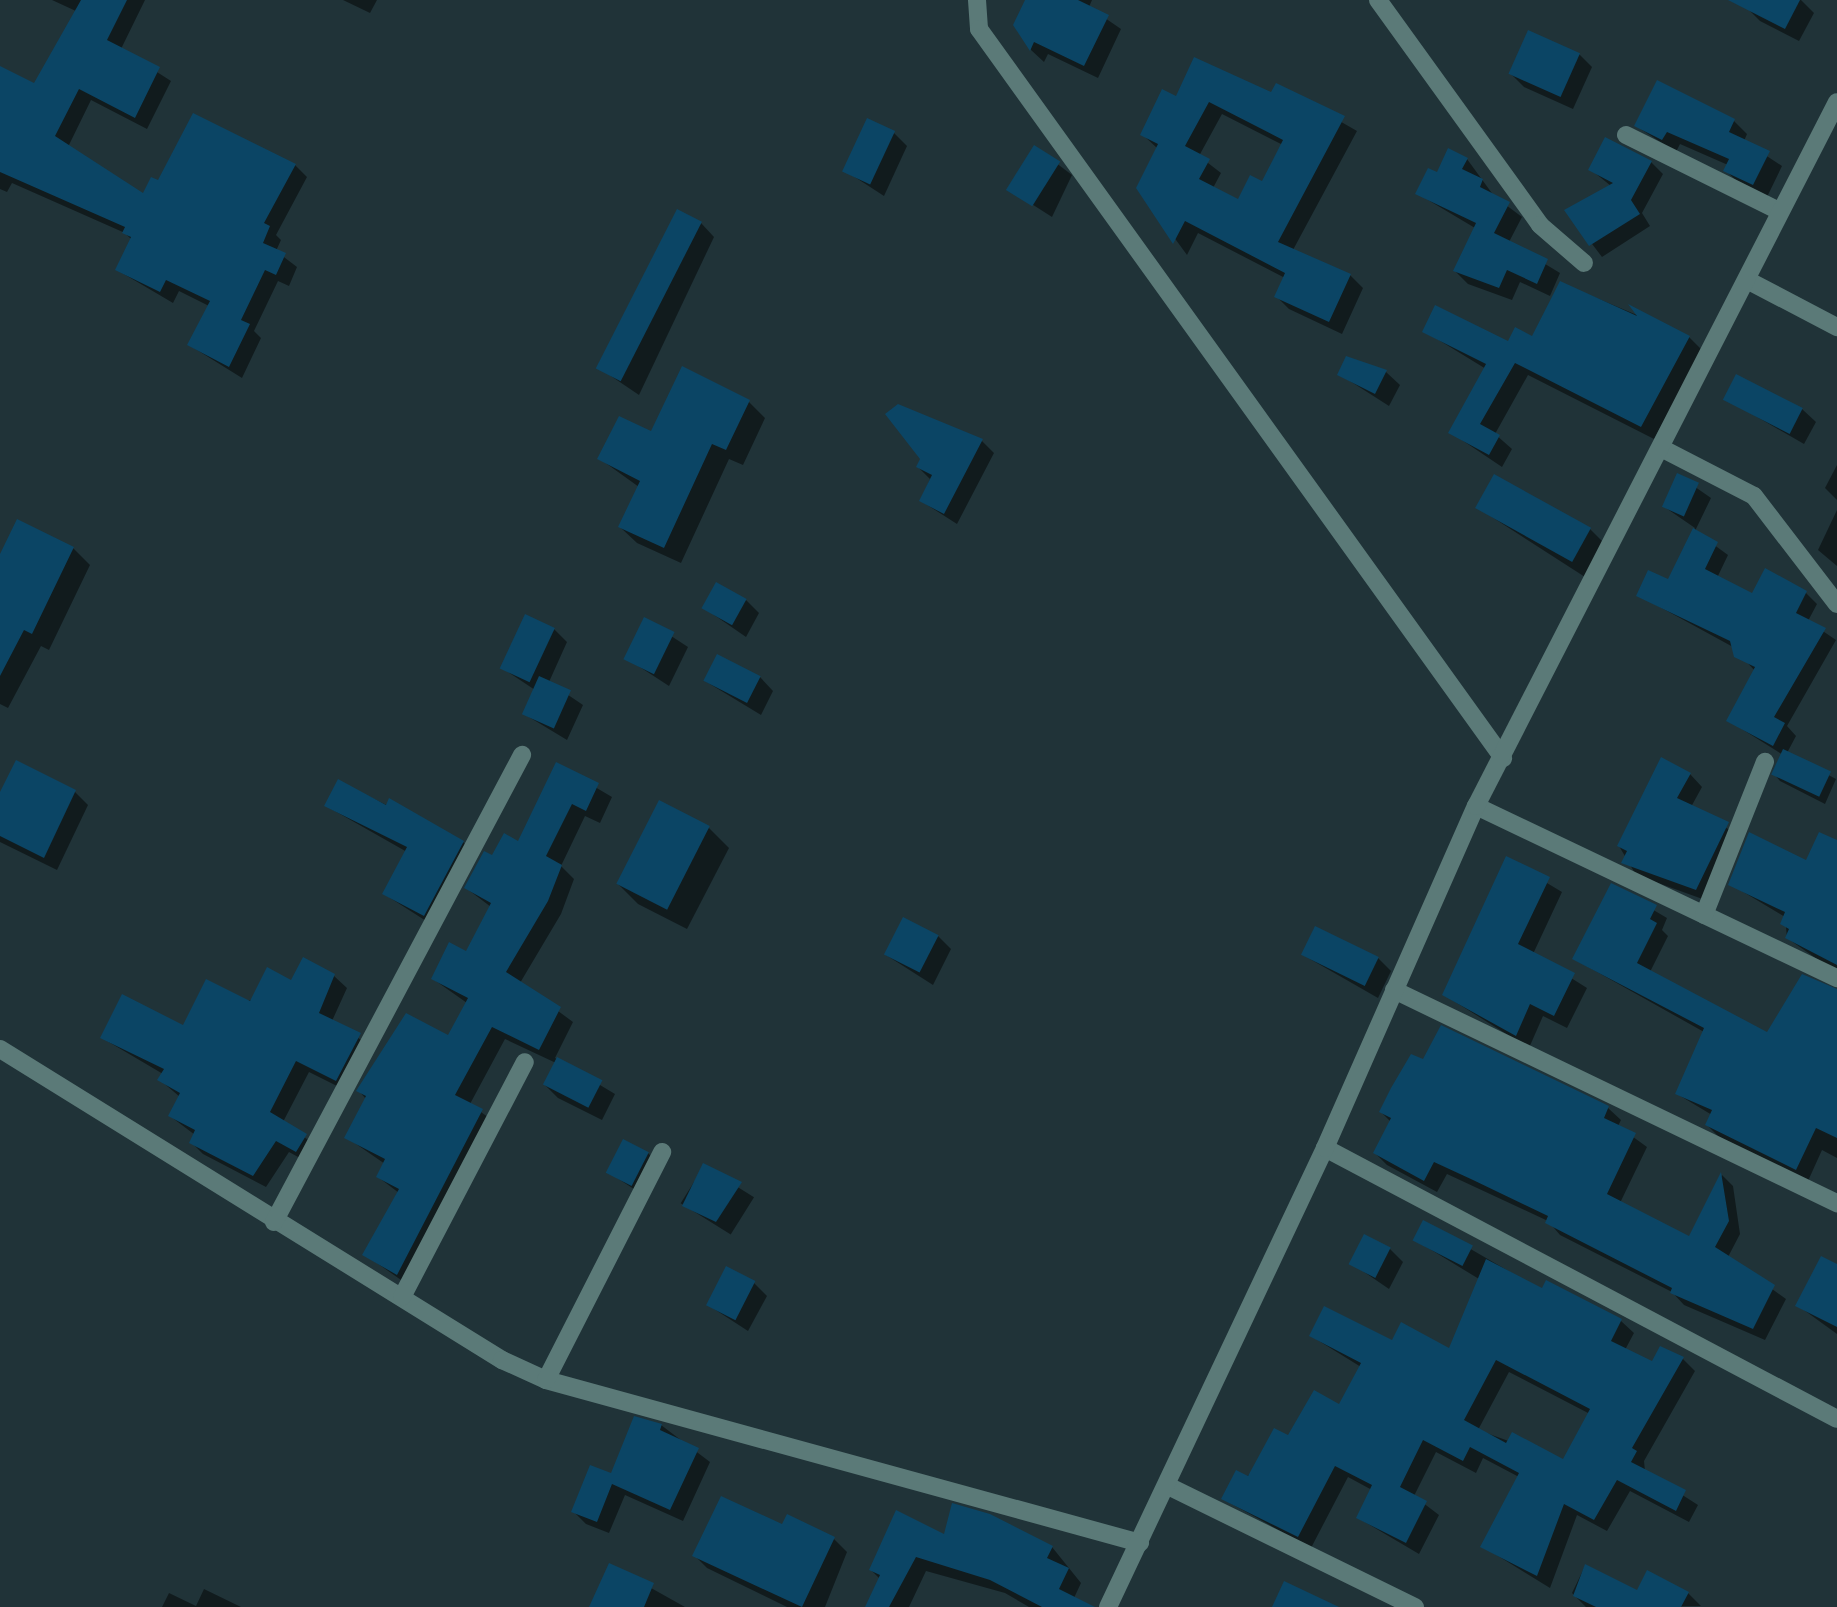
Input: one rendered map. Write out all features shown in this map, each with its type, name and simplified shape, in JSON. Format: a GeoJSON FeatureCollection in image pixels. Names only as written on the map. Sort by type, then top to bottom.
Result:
{"type":"FeatureCollection","features":[{"type":"Feature","properties":{"kind":"street"},"geometry":{"type":"LineString","coordinates":[[977,0],[979,29],[1503,758]]}},
{"type":"Feature","properties":{"kind":"street"},"geometry":{"type":"LineString","coordinates":[[1378,0],[1540,225],[1584,263]]}},
{"type":"Feature","properties":{"kind":"street"},"geometry":{"type":"LineString","coordinates":[[1108,1607],[1168,1486],[1325,1148],[1476,806],[1663,449],[1779,211],[1837,102]]}},
{"type":"Feature","properties":{"kind":"street"},"geometry":{"type":"LineString","coordinates":[[1626,135],[1779,211]]}},
{"type":"Feature","properties":{"kind":"street"},"geometry":{"type":"LineString","coordinates":[[1747,280],[1837,327]]}},
{"type":"Feature","properties":{"kind":"street"},"geometry":{"type":"LineString","coordinates":[[1663,449],[1754,496],[1837,604]]}},
{"type":"Feature","properties":{"kind":"street"},"geometry":{"type":"LineString","coordinates":[[274,1222],[522,755]]}},
{"type":"Feature","properties":{"kind":"street"},"geometry":{"type":"LineString","coordinates":[[1704,915],[1765,762]]}},
{"type":"Feature","properties":{"kind":"street"},"geometry":{"type":"LineString","coordinates":[[1476,806],[1837,978]]}},
{"type":"Feature","properties":{"kind":"street"},"geometry":{"type":"LineString","coordinates":[[1394,990],[1837,1203]]}},
{"type":"Feature","properties":{"kind":"street"},"geometry":{"type":"LineString","coordinates":[[0,1049],[274,1222],[546,1380],[1140,1543]]}},
{"type":"Feature","properties":{"kind":"street"},"geometry":{"type":"LineString","coordinates":[[402,1297],[525,1062]]}},
{"type":"Feature","properties":{"kind":"street"},"geometry":{"type":"LineString","coordinates":[[1325,1148],[1837,1419]]}},
{"type":"Feature","properties":{"kind":"street"},"geometry":{"type":"LineString","coordinates":[[546,1380],[662,1152]]}},
{"type":"Feature","properties":{"kind":"street"},"geometry":{"type":"LineString","coordinates":[[1168,1486],[1415,1607]]}},
{"type":"Feature","properties":{"kind":"building"},"geometry":{"type":"Polygon","coordinates":[[[81,0],[127,0],[107,40],[160,67],[135,118],[79,89],[55,136],[143,193],[151,177],[158,180],[193,113],[296,164],[264,223],[270,226],[263,243],[286,253],[276,275],[265,270],[241,320],[250,324],[229,367],[187,345],[210,301],[166,280],[160,292],[115,270],[131,237],[122,233],[125,227],[0,172],[0,66],[34,83],[81,0]]]}},
{"type":"Feature","properties":{"kind":"building"},"geometry":{"type":"Polygon","coordinates":[[[1025,0],[1078,0],[1109,15],[1084,66],[1034,42],[1030,51],[1013,25],[1025,0]]]}},
{"type":"Feature","properties":{"kind":"building"},"geometry":{"type":"Polygon","coordinates":[[[1728,0],[1800,0],[1785,29],[1728,0]]]}},
{"type":"Feature","properties":{"kind":"building"},"geometry":{"type":"Polygon","coordinates":[[[1528,30],[1580,53],[1561,97],[1508,74],[1528,30]]]}},
{"type":"Feature","properties":{"kind":"building"},"geometry":{"type":"Polygon","coordinates":[[[1194,57],[1271,92],[1276,83],[1345,116],[1278,242],[1351,274],[1329,322],[1274,297],[1285,273],[1185,221],[1173,244],[1136,188],[1158,144],[1140,135],[1162,89],[1176,96],[1194,57]],[[1209,102],[1185,146],[1210,159],[1199,179],[1238,199],[1250,175],[1262,181],[1283,140],[1209,102]]]}},
{"type":"Feature","properties":{"kind":"building"},"geometry":{"type":"Polygon","coordinates":[[[1657,80],[1735,119],[1729,132],[1770,151],[1753,185],[1723,171],[1729,159],[1667,132],[1662,140],[1634,126],[1657,80]]]}},
{"type":"Feature","properties":{"kind":"building"},"geometry":{"type":"Polygon","coordinates":[[[867,118],[895,131],[870,185],[842,171],[867,118]]]}},
{"type":"Feature","properties":{"kind":"building"},"geometry":{"type":"Polygon","coordinates":[[[1605,137],[1652,161],[1631,200],[1640,214],[1589,246],[1564,210],[1613,183],[1588,170],[1605,137]]]}},
{"type":"Feature","properties":{"kind":"building"},"geometry":{"type":"Polygon","coordinates":[[[1034,145],[1060,161],[1032,206],[1006,190],[1034,145]]]}},
{"type":"Feature","properties":{"kind":"building"},"geometry":{"type":"Polygon","coordinates":[[[1448,148],[1468,158],[1462,169],[1483,179],[1480,187],[1510,202],[1494,233],[1548,259],[1537,284],[1507,270],[1499,288],[1453,271],[1476,223],[1415,194],[1428,168],[1437,172],[1448,148]]]}},
{"type":"Feature","properties":{"kind":"building"},"geometry":{"type":"Polygon","coordinates":[[[677,209],[702,222],[621,381],[596,368],[677,209]]]}},
{"type":"Feature","properties":{"kind":"building"},"geometry":{"type":"Polygon","coordinates":[[[1560,281],[1637,316],[1628,304],[1690,336],[1641,427],[1515,363],[1480,424],[1500,435],[1489,455],[1448,433],[1486,364],[1422,332],[1435,305],[1508,341],[1515,327],[1532,336],[1560,281]]]}},
{"type":"Feature","properties":{"kind":"building"},"geometry":{"type":"Polygon","coordinates":[[[1346,356],[1387,370],[1375,394],[1337,375],[1346,356]]]}},
{"type":"Feature","properties":{"kind":"building"},"geometry":{"type":"Polygon","coordinates":[[[682,366],[750,400],[726,450],[712,444],[664,548],[618,527],[640,481],[597,459],[619,416],[651,431],[682,366]]]}},
{"type":"Feature","properties":{"kind":"building"},"geometry":{"type":"Polygon","coordinates":[[[1736,374],[1803,408],[1790,434],[1723,400],[1736,374]]]}},
{"type":"Feature","properties":{"kind":"building"},"geometry":{"type":"Polygon","coordinates":[[[898,404],[983,439],[944,514],[919,501],[932,475],[916,467],[920,459],[885,414],[898,404]]]}},
{"type":"Feature","properties":{"kind":"building"},"geometry":{"type":"Polygon","coordinates":[[[1677,473],[1699,483],[1684,517],[1662,507],[1677,473]]]}},
{"type":"Feature","properties":{"kind":"building"},"geometry":{"type":"Polygon","coordinates":[[[1494,474],[1591,528],[1572,562],[1475,508],[1494,474]]]}},
{"type":"Feature","properties":{"kind":"building"},"geometry":{"type":"Polygon","coordinates":[[[17,519],[74,547],[32,634],[24,630],[0,676],[0,554],[17,519]]]}},
{"type":"Feature","properties":{"kind":"building"},"geometry":{"type":"Polygon","coordinates":[[[1693,528],[1718,542],[1705,569],[1752,593],[1765,568],[1807,591],[1796,613],[1826,628],[1774,717],[1785,723],[1773,746],[1726,721],[1755,667],[1734,657],[1730,641],[1636,596],[1648,570],[1668,579],[1693,528]]]}},
{"type":"Feature","properties":{"kind":"building"},"geometry":{"type":"Polygon","coordinates":[[[716,582],[747,599],[732,625],[701,608],[716,582]]]}},
{"type":"Feature","properties":{"kind":"building"},"geometry":{"type":"Polygon","coordinates":[[[525,614],[555,628],[530,682],[500,668],[525,614]]]}},
{"type":"Feature","properties":{"kind":"building"},"geometry":{"type":"Polygon","coordinates":[[[644,617],[675,632],[654,674],[623,659],[644,617]]]}},
{"type":"Feature","properties":{"kind":"building"},"geometry":{"type":"Polygon","coordinates":[[[717,654],[761,676],[747,703],[703,681],[717,654]]]}},
{"type":"Feature","properties":{"kind":"building"},"geometry":{"type":"Polygon","coordinates":[[[539,676],[571,690],[554,729],[522,714],[539,676]]]}},
{"type":"Feature","properties":{"kind":"building"},"geometry":{"type":"Polygon","coordinates":[[[1783,749],[1831,771],[1819,797],[1771,774],[1783,749]]]}},
{"type":"Feature","properties":{"kind":"building"},"geometry":{"type":"Polygon","coordinates":[[[1661,757],[1691,773],[1677,798],[1729,822],[1696,890],[1621,863],[1627,851],[1617,846],[1661,757]]]}},
{"type":"Feature","properties":{"kind":"building"},"geometry":{"type":"Polygon","coordinates":[[[16,760],[76,790],[44,858],[0,836],[0,792],[16,760]]]}},
{"type":"Feature","properties":{"kind":"building"},"geometry":{"type":"Polygon","coordinates":[[[556,762],[599,783],[586,811],[572,804],[546,856],[562,865],[548,901],[506,972],[561,1007],[539,1050],[492,1027],[455,1095],[483,1109],[397,1275],[362,1255],[399,1189],[376,1177],[385,1159],[344,1138],[366,1096],[356,1091],[406,1013],[448,1035],[468,998],[431,979],[449,942],[466,951],[491,903],[464,888],[484,851],[492,855],[504,833],[518,841],[556,762]]]}},
{"type":"Feature","properties":{"kind":"building"},"geometry":{"type":"Polygon","coordinates":[[[338,779],[386,805],[389,798],[464,841],[424,916],[382,894],[407,847],[324,806],[338,779]]]}},
{"type":"Feature","properties":{"kind":"building"},"geometry":{"type":"Polygon","coordinates":[[[659,800],[710,826],[667,910],[616,884],[659,800]]]}},
{"type":"Feature","properties":{"kind":"building"},"geometry":{"type":"Polygon","coordinates":[[[1749,832],[1806,860],[1819,832],[1837,840],[1837,965],[1785,938],[1789,929],[1780,924],[1785,912],[1728,885],[1749,832]]]}},
{"type":"Feature","properties":{"kind":"building"},"geometry":{"type":"Polygon","coordinates":[[[1506,856],[1550,877],[1518,944],[1575,973],[1554,1016],[1530,1004],[1516,1036],[1442,995],[1506,856]]]}},
{"type":"Feature","properties":{"kind":"building"},"geometry":{"type":"Polygon","coordinates":[[[1611,883],[1657,905],[1650,919],[1657,923],[1637,963],[1767,1032],[1802,974],[1837,989],[1837,1138],[1816,1128],[1796,1170],[1705,1125],[1712,1110],[1675,1094],[1704,1028],[1572,959],[1611,883]]]}},
{"type":"Feature","properties":{"kind":"building"},"geometry":{"type":"Polygon","coordinates":[[[903,917],[939,935],[920,973],[884,954],[903,917]]]}},
{"type":"Feature","properties":{"kind":"building"},"geometry":{"type":"Polygon","coordinates":[[[1315,926],[1379,957],[1365,986],[1301,955],[1315,926]]]}},
{"type":"Feature","properties":{"kind":"building"},"geometry":{"type":"Polygon","coordinates":[[[303,957],[335,974],[319,1013],[361,1033],[336,1081],[296,1061],[270,1112],[307,1134],[296,1152],[276,1141],[253,1176],[189,1143],[195,1130],[168,1116],[180,1093],[157,1080],[164,1069],[100,1038],[122,994],[183,1025],[206,979],[250,1001],[267,967],[291,980],[303,957]]]}},
{"type":"Feature","properties":{"kind":"building"},"geometry":{"type":"Polygon","coordinates":[[[1441,1025],[1609,1106],[1604,1118],[1636,1133],[1607,1194],[1689,1236],[1721,1172],[1729,1221],[1715,1247],[1775,1285],[1753,1329],[1670,1293],[1672,1288],[1545,1223],[1548,1216],[1473,1180],[1434,1162],[1424,1181],[1373,1153],[1391,1118],[1379,1112],[1391,1088],[1411,1054],[1423,1059],[1441,1025]]]}},
{"type":"Feature","properties":{"kind":"building"},"geometry":{"type":"Polygon","coordinates":[[[557,1057],[602,1080],[588,1108],[543,1085],[557,1057]]]}},
{"type":"Feature","properties":{"kind":"building"},"geometry":{"type":"Polygon","coordinates":[[[623,1139],[649,1152],[632,1186],[606,1173],[623,1139]]]}},
{"type":"Feature","properties":{"kind":"building"},"geometry":{"type":"Polygon","coordinates":[[[703,1163],[742,1182],[716,1222],[682,1206],[703,1163]]]}},
{"type":"Feature","properties":{"kind":"building"},"geometry":{"type":"Polygon","coordinates":[[[1423,1220],[1473,1245],[1462,1266],[1413,1240],[1423,1220]]]}},
{"type":"Feature","properties":{"kind":"building"},"geometry":{"type":"Polygon","coordinates":[[[1364,1234],[1391,1248],[1375,1278],[1349,1264],[1364,1234]]]}},
{"type":"Feature","properties":{"kind":"building"},"geometry":{"type":"Polygon","coordinates":[[[1821,1256],[1837,1264],[1837,1327],[1795,1306],[1821,1256]]]}},
{"type":"Feature","properties":{"kind":"building"},"geometry":{"type":"Polygon","coordinates":[[[1486,1259],[1542,1288],[1546,1280],[1622,1319],[1611,1341],[1652,1361],[1660,1346],[1684,1357],[1632,1448],[1637,1451],[1631,1462],[1686,1490],[1676,1511],[1617,1480],[1594,1520],[1564,1504],[1537,1576],[1480,1547],[1519,1473],[1470,1447],[1463,1461],[1423,1440],[1400,1487],[1427,1501],[1406,1543],[1356,1518],[1372,1485],[1335,1466],[1298,1537],[1221,1499],[1236,1470],[1248,1476],[1274,1428],[1288,1435],[1314,1390],[1339,1404],[1361,1363],[1309,1336],[1324,1306],[1392,1340],[1401,1322],[1449,1348],[1486,1259]],[[1496,1360],[1464,1420],[1506,1443],[1512,1432],[1563,1459],[1590,1409],[1496,1360]]]}},
{"type":"Feature","properties":{"kind":"building"},"geometry":{"type":"Polygon","coordinates":[[[726,1266],[755,1281],[735,1320],[706,1305],[726,1266]]]}},
{"type":"Feature","properties":{"kind":"building"},"geometry":{"type":"Polygon","coordinates":[[[634,1416],[662,1424],[660,1430],[699,1448],[670,1510],[612,1484],[597,1522],[571,1512],[590,1465],[611,1473],[634,1416]]]}},
{"type":"Feature","properties":{"kind":"building"},"geometry":{"type":"Polygon","coordinates":[[[721,1496],[782,1524],[787,1514],[835,1537],[802,1607],[692,1556],[721,1496]]]}},
{"type":"Feature","properties":{"kind":"building"},"geometry":{"type":"Polygon","coordinates":[[[952,1503],[990,1514],[1053,1546],[1047,1558],[1069,1568],[1059,1589],[1095,1607],[1042,1607],[990,1580],[916,1557],[889,1607],[865,1607],[880,1575],[869,1570],[896,1510],[944,1534],[952,1503]]]}},
{"type":"Feature","properties":{"kind":"building"},"geometry":{"type":"Polygon","coordinates":[[[609,1563],[654,1583],[644,1607],[589,1607],[609,1563]]]}},
{"type":"Feature","properties":{"kind":"building"},"geometry":{"type":"Polygon","coordinates":[[[1585,1564],[1637,1590],[1647,1570],[1689,1592],[1681,1607],[1596,1607],[1573,1596],[1585,1564]]]}},
{"type":"Feature","properties":{"kind":"building"},"geometry":{"type":"Polygon","coordinates":[[[1284,1581],[1339,1607],[1272,1607],[1284,1581]]]}}]}
